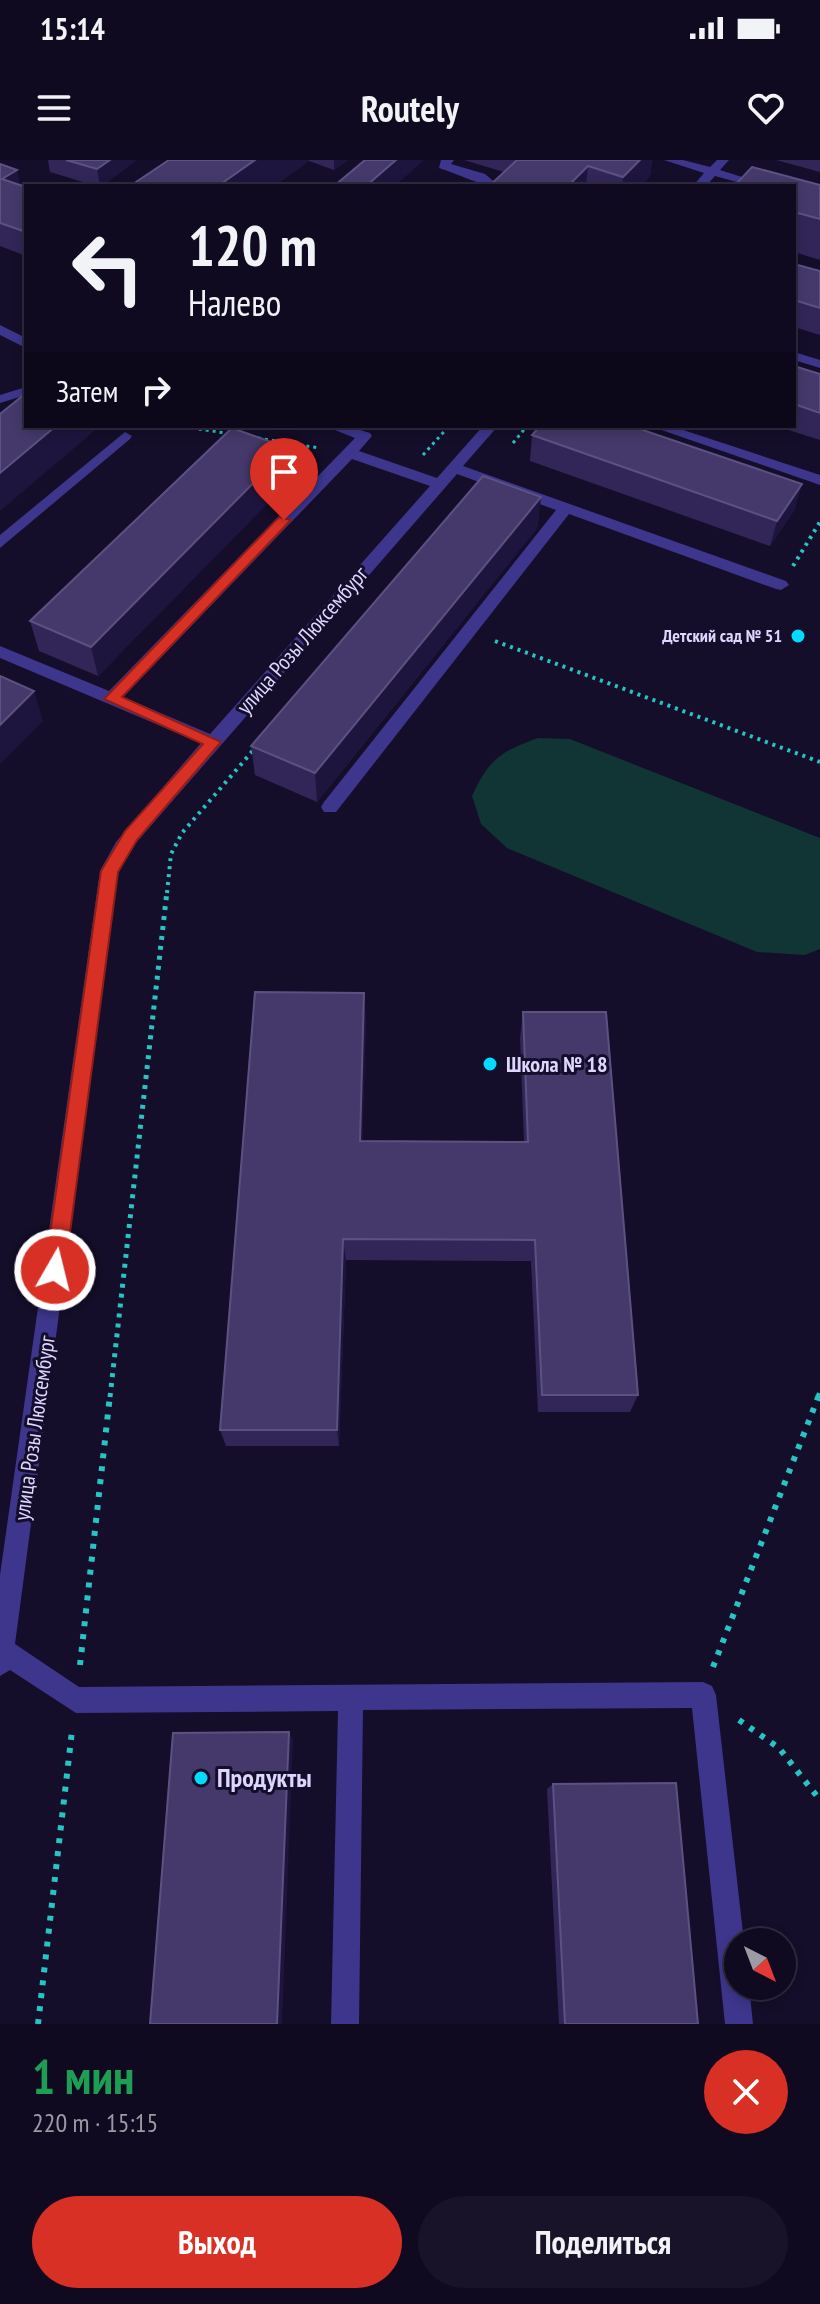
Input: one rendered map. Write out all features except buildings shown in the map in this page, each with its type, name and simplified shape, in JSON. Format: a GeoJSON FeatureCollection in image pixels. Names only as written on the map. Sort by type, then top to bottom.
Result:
{"type":"FeatureCollection","features":[{"type":"Feature","properties":{"kind":"street"},"geometry":{"type":"LineString","coordinates":[[448,160],[443,165],[481,177],[490,184]]}},
{"type":"Feature","properties":{"kind":"street"},"geometry":{"type":"LineString","coordinates":[[670,160],[757,184]]}},
{"type":"Feature","properties":{"kind":"street"},"geometry":{"type":"LineString","coordinates":[[701,184],[723,160]]}},
{"type":"Feature","properties":{"kind":"street"},"geometry":{"type":"LineString","coordinates":[[0,329],[24,343]]}},
{"type":"Feature","properties":{"kind":"street"},"geometry":{"type":"LineString","coordinates":[[796,357],[820,364]]}},
{"type":"Feature","properties":{"kind":"street"},"geometry":{"type":"LineString","coordinates":[[0,399],[24,392]]}},
{"type":"Feature","properties":{"kind":"street"},"geometry":{"type":"LineString","coordinates":[[112,699],[365,436],[339,428]]}},
{"type":"Feature","properties":{"kind":"street","name":"улица Розы Люксембург"},"geometry":{"type":"LineString","coordinates":[[1,1657],[109,871],[131,835],[489,428]]}},
{"type":"Feature","properties":{"kind":"street"},"geometry":{"type":"LineString","coordinates":[[663,428],[820,480]]}},
{"type":"Feature","properties":{"kind":"street"},"geometry":{"type":"LineString","coordinates":[[0,543],[125,436]]}},
{"type":"Feature","properties":{"kind":"street"},"geometry":{"type":"LineString","coordinates":[[349,453],[440,484]]}},
{"type":"Feature","properties":{"kind":"street"},"geometry":{"type":"LineString","coordinates":[[454,468],[781,585]]}},
{"type":"Feature","properties":{"kind":"street"},"geometry":{"type":"LineString","coordinates":[[330,807],[565,509]]}},
{"type":"Feature","properties":{"kind":"street"},"geometry":{"type":"LineString","coordinates":[[2,656],[214,742]]}},
{"type":"Feature","properties":{"kind":"street"},"geometry":{"type":"LineString","coordinates":[[1,1657],[76,1700],[703,1695],[739,2024]]}},
{"type":"Feature","properties":{"kind":"street"},"geometry":{"type":"LineString","coordinates":[[345,2024],[351,1697]]}},
{"type":"Feature","properties":{"kind":"path"},"geometry":{"type":"LineString","coordinates":[[190,428],[240,436]]}},
{"type":"Feature","properties":{"kind":"path"},"geometry":{"type":"LineString","coordinates":[[407,473],[447,428]]}},
{"type":"Feature","properties":{"kind":"path"},"geometry":{"type":"LineString","coordinates":[[483,479],[525,428]]}},
{"type":"Feature","properties":{"kind":"path"},"geometry":{"type":"LineString","coordinates":[[256,438],[349,453]]}},
{"type":"Feature","properties":{"kind":"path"},"geometry":{"type":"LineString","coordinates":[[781,585],[820,522]]}},
{"type":"Feature","properties":{"kind":"path"},"geometry":{"type":"LineString","coordinates":[[468,631],[820,762]]}},
{"type":"Feature","properties":{"kind":"path"},"geometry":{"type":"LineString","coordinates":[[38,2024],[171,854],[182,833],[259,743]]}},
{"type":"Feature","properties":{"kind":"path"},"geometry":{"type":"LineString","coordinates":[[820,1392],[703,1695],[779,1748],[820,1800]]}},
{"type":"Feature","properties":{"kind":"green space"},"geometry":{"type":"Polygon","coordinates":[[[538,738],[570,739],[820,838],[820,949],[805,955],[757,952],[507,848],[481,824],[472,796],[484,773],[497,758],[538,738]]]}},
{"type":"Feature","properties":{"kind":"place","name":"Детский сад № 51"},"geometry":{"type":"Point","coordinates":[798,636]}},
{"type":"Feature","properties":{"kind":"place","name":"Школа № 18"},"geometry":{"type":"Point","coordinates":[490,1064]}},
{"type":"Feature","properties":{"kind":"place","name":"Продукты"},"geometry":{"type":"Point","coordinates":[201,1778]}},
{"type":"Feature","properties":{"kind":"route"},"geometry":{"type":"LineString","coordinates":[[55,1270],[109,871],[131,835],[214,742],[112,699],[284,520]]}}]}
